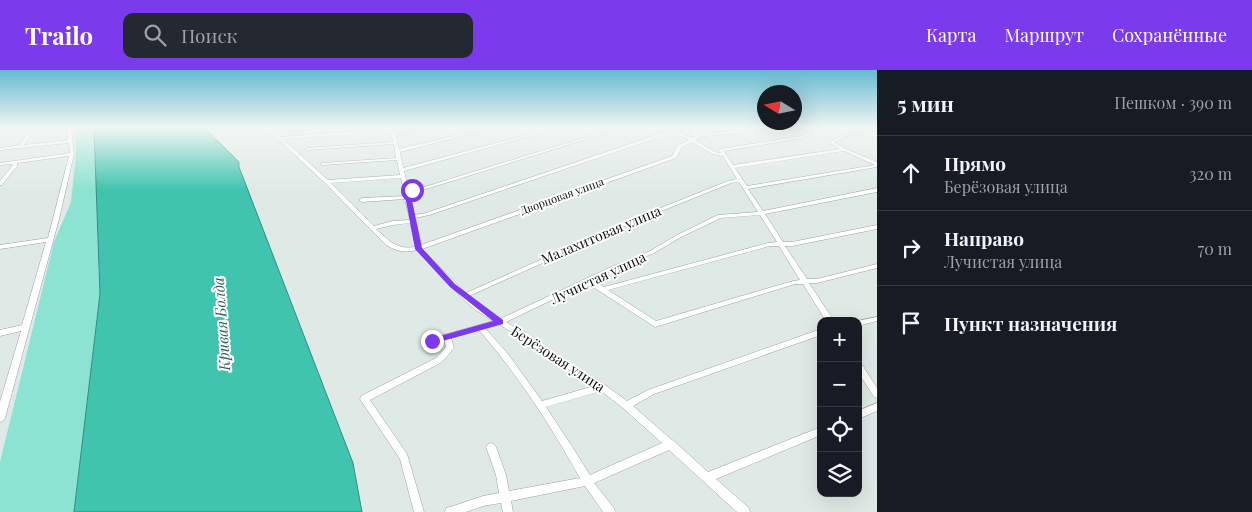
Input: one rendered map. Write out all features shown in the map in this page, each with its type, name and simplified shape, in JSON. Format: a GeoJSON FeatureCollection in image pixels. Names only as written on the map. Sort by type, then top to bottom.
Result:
{"type":"FeatureCollection","features":[{"type":"Feature","properties":{"kind":"street"},"geometry":{"type":"LineString","coordinates":[[0,418],[56,219],[72,154],[71,149]]}},
{"type":"Feature","properties":{"kind":"street"},"geometry":{"type":"LineString","coordinates":[[291,149],[327,182],[388,244],[396,249],[413,251],[419,249]]}},
{"type":"Feature","properties":{"kind":"street"},"geometry":{"type":"LineString","coordinates":[[307,149],[311,149]]}},
{"type":"Feature","properties":{"kind":"street"},"geometry":{"type":"LineString","coordinates":[[322,164],[371,149]]}},
{"type":"Feature","properties":{"kind":"street","name":"Берёзовая улица"},"geometry":{"type":"LineString","coordinates":[[397,149],[419,249],[464,296],[500,322],[602,387],[626,405],[745,512]]}},
{"type":"Feature","properties":{"kind":"street"},"geometry":{"type":"LineString","coordinates":[[327,182],[403,173],[486,149]]}},
{"type":"Feature","properties":{"kind":"street"},"geometry":{"type":"LineString","coordinates":[[362,200],[407,193],[553,149]]}},
{"type":"Feature","properties":{"kind":"street"},"geometry":{"type":"LineString","coordinates":[[373,228],[428,214],[621,149]]}},
{"type":"Feature","properties":{"kind":"street","name":"Дворцовая улица"},"geometry":{"type":"LineString","coordinates":[[419,249],[674,157],[679,149]]}},
{"type":"Feature","properties":{"kind":"street"},"geometry":{"type":"LineString","coordinates":[[706,149],[724,155]]}},
{"type":"Feature","properties":{"kind":"street"},"geometry":{"type":"LineString","coordinates":[[722,149],[724,155],[760,213],[782,244],[828,317]]}},
{"type":"Feature","properties":{"kind":"street"},"geometry":{"type":"LineString","coordinates":[[841,149],[877,165]]}},
{"type":"Feature","properties":{"kind":"street"},"geometry":{"type":"LineString","coordinates":[[732,167],[844,150]]}},
{"type":"Feature","properties":{"kind":"street"},"geometry":{"type":"LineString","coordinates":[[0,164],[72,154]]}},
{"type":"Feature","properties":{"kind":"street"},"geometry":{"type":"LineString","coordinates":[[0,184],[15,164],[14,162]]}},
{"type":"Feature","properties":{"kind":"street"},"geometry":{"type":"LineString","coordinates":[[745,188],[877,165]]}},
{"type":"Feature","properties":{"kind":"street","name":"Малахитовая улица"},"geometry":{"type":"LineString","coordinates":[[464,296],[625,224],[730,182],[740,180]]}},
{"type":"Feature","properties":{"kind":"street","name":"Лучистая улица"},"geometry":{"type":"LineString","coordinates":[[432,341],[500,322],[613,268],[652,252],[708,221],[726,215],[760,213],[877,190]]}},
{"type":"Feature","properties":{"kind":"street"},"geometry":{"type":"LineString","coordinates":[[602,290],[770,244],[792,244],[877,227]]}},
{"type":"Feature","properties":{"kind":"street"},"geometry":{"type":"LineString","coordinates":[[0,247],[49,240]]}},
{"type":"Feature","properties":{"kind":"street"},"geometry":{"type":"LineString","coordinates":[[589,281],[654,324],[795,282],[817,281],[877,266]]}},
{"type":"Feature","properties":{"kind":"street"},"geometry":{"type":"LineString","coordinates":[[862,323],[877,319]]}},
{"type":"Feature","properties":{"kind":"street"},"geometry":{"type":"LineString","coordinates":[[0,333],[25,327]]}},
{"type":"Feature","properties":{"kind":"street"},"geometry":{"type":"LineString","coordinates":[[480,327],[491,338],[541,405],[593,491],[610,512]]}},
{"type":"Feature","properties":{"kind":"street"},"geometry":{"type":"LineString","coordinates":[[626,405],[651,392],[817,333]]}},
{"type":"Feature","properties":{"kind":"street"},"geometry":{"type":"LineString","coordinates":[[419,512],[404,458],[364,399],[439,360],[450,348],[447,337]]}},
{"type":"Feature","properties":{"kind":"street"},"geometry":{"type":"LineString","coordinates":[[862,371],[877,395]]}},
{"type":"Feature","properties":{"kind":"street"},"geometry":{"type":"LineString","coordinates":[[541,405],[602,387]]}},
{"type":"Feature","properties":{"kind":"street"},"geometry":{"type":"LineString","coordinates":[[862,413],[877,406]]}},
{"type":"Feature","properties":{"kind":"street"},"geometry":{"type":"LineString","coordinates":[[708,477],[817,433]]}},
{"type":"Feature","properties":{"kind":"street"},"geometry":{"type":"LineString","coordinates":[[450,512],[505,496],[587,481],[671,444]]}},
{"type":"Feature","properties":{"kind":"street"},"geometry":{"type":"LineString","coordinates":[[492,447],[501,475],[508,512]]}},
{"type":"Feature","properties":{"kind":"shaded area"},"geometry":{"type":"Polygon","coordinates":[[[76,149],[95,149],[100,294],[74,512],[0,512],[0,462],[54,242],[71,202],[76,149]]]}},
{"type":"Feature","properties":{"kind":"water","name":"Кривая Болда"},"geometry":{"type":"Polygon","coordinates":[[[95,149],[226,149],[239,162],[239,167],[353,463],[362,512],[74,512],[100,294],[95,149]]]}},
{"type":"Feature","properties":{"kind":"route"},"geometry":{"type":"LineString","coordinates":[[412,190],[407,190],[416,243],[419,249],[452,286],[477,307],[500,322],[432,341]]}}]}
